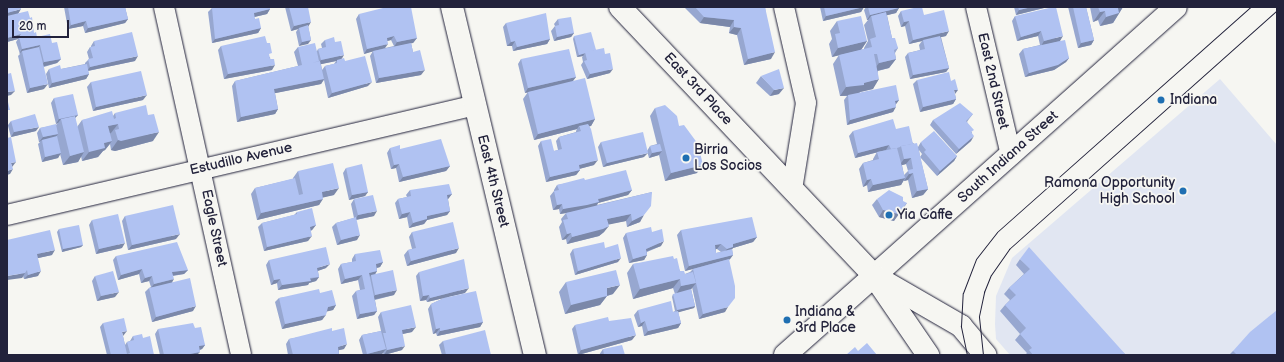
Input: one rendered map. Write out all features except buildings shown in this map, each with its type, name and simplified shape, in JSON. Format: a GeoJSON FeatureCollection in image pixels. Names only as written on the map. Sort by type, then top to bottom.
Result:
{"type":"FeatureCollection","features":[{"type":"Feature","properties":{"kind":"street","name":"Eagle Street"},"geometry":{"type":"LineString","coordinates":[[164,7],[202,168],[241,355]]}},
{"type":"Feature","properties":{"kind":"street","name":"East 4th Street"},"geometry":{"type":"LineString","coordinates":[[452,7],[535,355]]}},
{"type":"Feature","properties":{"kind":"street","name":"East 3rd Place"},"geometry":{"type":"LineString","coordinates":[[620,7],[874,276]]}},
{"type":"Feature","properties":{"kind":"street"},"geometry":{"type":"LineString","coordinates":[[784,7],[806,103],[792,189]]}},
{"type":"Feature","properties":{"kind":"street","name":"East 2nd Street"},"geometry":{"type":"LineString","coordinates":[[976,7],[1011,155]]}},
{"type":"Feature","properties":{"kind":"street","name":"South Indiana Street"},"geometry":{"type":"LineString","coordinates":[[785,355],[1176,7]]}},
{"type":"Feature","properties":{"kind":"street","name":"Estudillo Avenue"},"geometry":{"type":"LineString","coordinates":[[7,215],[475,105]]}},
{"type":"Feature","properties":{"kind":"street"},"geometry":{"type":"LineString","coordinates":[[874,276],[928,355]]}},
{"type":"Feature","properties":{"kind":"street"},"geometry":{"type":"LineString","coordinates":[[874,276],[961,326],[985,355]]}},
{"type":"Feature","properties":{"kind":"shaded area","name":"Ramona Opportunity High School"},"geometry":{"type":"Polygon","coordinates":[[[1220,79],[1277,145],[1277,355],[1010,355],[996,339],[995,324],[996,296],[1012,258],[1220,79]]]}},
{"type":"Feature","properties":{"kind":"tram line"},"geometry":{"type":"LineString","coordinates":[[967,355],[961,326],[963,293],[976,259],[997,232],[1250,7]]}},
{"type":"Feature","properties":{"kind":"tram line"},"geometry":{"type":"LineString","coordinates":[[983,355],[979,316],[984,292],[991,275],[1009,249],[1277,10]]}},
{"type":"Feature","properties":{"kind":"place","name":"Indiana"},"geometry":{"type":"Point","coordinates":[1161,100]}},
{"type":"Feature","properties":{"kind":"place","name":"Birria Los Socios"},"geometry":{"type":"Point","coordinates":[686,158]}},
{"type":"Feature","properties":{"kind":"place","name":"Ramona Opportunity High School"},"geometry":{"type":"Point","coordinates":[1183,191]}},
{"type":"Feature","properties":{"kind":"place","name":"Yia Caffe"},"geometry":{"type":"Point","coordinates":[889,215]}},
{"type":"Feature","properties":{"kind":"place","name":"Indiana & 3rd Place"},"geometry":{"type":"Point","coordinates":[787,320]}}]}
